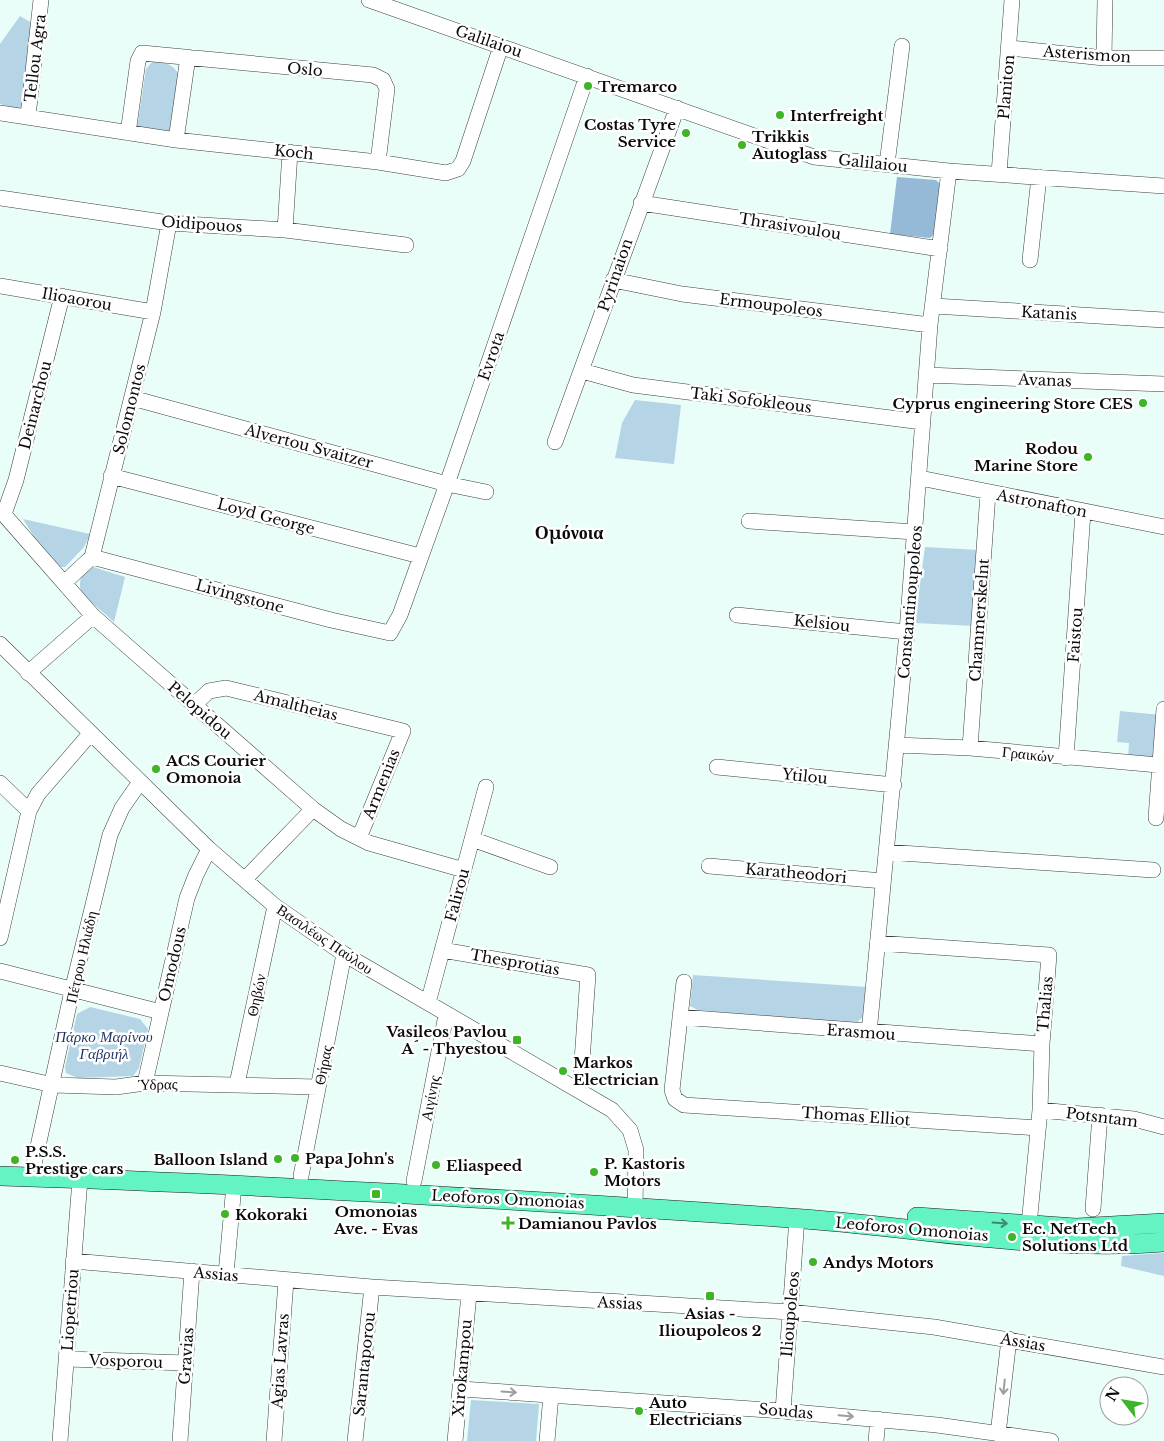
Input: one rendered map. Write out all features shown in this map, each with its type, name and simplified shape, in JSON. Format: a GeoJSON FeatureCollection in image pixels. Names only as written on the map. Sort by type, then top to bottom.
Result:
{"type":"FeatureCollection","features":[{"type":"Feature","properties":{"kind":"main road","name":"Leoforos Omonoias"},"geometry":{"type":"LineString","coordinates":[[0,1167],[414,1181],[1078,1246],[1164,1242]]}},
{"type":"Feature","properties":{"kind":"main road","name":"Leoforos Omonoias"},"geometry":{"type":"LineString","coordinates":[[0,1176],[636,1202],[1076,1228],[1164,1223]]}},
{"type":"Feature","properties":{"kind":"street","name":"Tellou Agra"},"geometry":{"type":"LineString","coordinates":[[28,116],[41,0]]}},
{"type":"Feature","properties":{"kind":"street","name":"Galilaiou"},"geometry":{"type":"LineString","coordinates":[[369,0],[814,157],[949,171],[1164,186]]}},
{"type":"Feature","properties":{"kind":"street","name":"Planiton"},"geometry":{"type":"LineString","coordinates":[[999,174],[1010,48],[1012,0]]}},
{"type":"Feature","properties":{"kind":"street"},"geometry":{"type":"LineString","coordinates":[[1104,58],[1105,0]]}},
{"type":"Feature","properties":{"kind":"street","name":"Koch"},"geometry":{"type":"LineString","coordinates":[[0,113],[176,140],[378,162],[446,173],[458,169],[463,160],[501,46]]}},
{"type":"Feature","properties":{"kind":"street"},"geometry":{"type":"LineString","coordinates":[[887,164],[902,46]]}},
{"type":"Feature","properties":{"kind":"street","name":"Asterismon"},"geometry":{"type":"LineString","coordinates":[[1010,48],[1104,58],[1164,58]]}},
{"type":"Feature","properties":{"kind":"street","name":"Oslo"},"geometry":{"type":"LineString","coordinates":[[128,133],[138,61],[142,53],[373,75],[384,80],[387,89],[378,162]]}},
{"type":"Feature","properties":{"kind":"street"},"geometry":{"type":"LineString","coordinates":[[176,140],[188,57]]}},
{"type":"Feature","properties":{"kind":"street","name":"Evrota"},"geometry":{"type":"LineString","coordinates":[[390,633],[400,615],[447,484],[587,76]]}},
{"type":"Feature","properties":{"kind":"street","name":"Pyrinaion"},"geometry":{"type":"LineString","coordinates":[[555,442],[677,108]]}},
{"type":"Feature","properties":{"kind":"street"},"geometry":{"type":"LineString","coordinates":[[285,230],[290,152]]}},
{"type":"Feature","properties":{"kind":"street","name":"Constantinoupoleos"},"geometry":{"type":"LineString","coordinates":[[869,1033],[894,785],[916,532],[930,325],[934,306],[949,171]]}},
{"type":"Feature","properties":{"kind":"street"},"geometry":{"type":"LineString","coordinates":[[1030,260],[1039,178]]}},
{"type":"Feature","properties":{"kind":"street","name":"Oidipouos"},"geometry":{"type":"LineString","coordinates":[[0,198],[169,223],[285,230],[406,245]]}},
{"type":"Feature","properties":{"kind":"street","name":"Thrasivoulou"},"geometry":{"type":"LineString","coordinates":[[641,203],[940,249]]}},
{"type":"Feature","properties":{"kind":"street","name":"Solomontos"},"geometry":{"type":"LineString","coordinates":[[92,557],[153,312],[169,223]]}},
{"type":"Feature","properties":{"kind":"street","name":"Ermoupoleos"},"geometry":{"type":"LineString","coordinates":[[613,280],[682,294],[930,325]]}},
{"type":"Feature","properties":{"kind":"street","name":"Ilioaorou"},"geometry":{"type":"LineString","coordinates":[[0,286],[153,312]]}},
{"type":"Feature","properties":{"kind":"street","name":"Deinarchou"},"geometry":{"type":"LineString","coordinates":[[2,512],[16,480],[62,296]]}},
{"type":"Feature","properties":{"kind":"street","name":"Katanis"},"geometry":{"type":"LineString","coordinates":[[934,306],[1164,320]]}},
{"type":"Feature","properties":{"kind":"street","name":"Taki Sofokleous"},"geometry":{"type":"LineString","coordinates":[[582,371],[633,385],[922,422]]}},
{"type":"Feature","properties":{"kind":"street","name":"Avanas"},"geometry":{"type":"LineString","coordinates":[[926,375],[1164,384]]}},
{"type":"Feature","properties":{"kind":"street","name":"Alvertou Svaitzer"},"geometry":{"type":"LineString","coordinates":[[132,398],[447,484],[486,492]]}},
{"type":"Feature","properties":{"kind":"street","name":"Loyd George"},"geometry":{"type":"LineString","coordinates":[[112,476],[420,556]]}},
{"type":"Feature","properties":{"kind":"street","name":"Astronafton"},"geometry":{"type":"LineString","coordinates":[[920,478],[1164,528]]}},
{"type":"Feature","properties":{"kind":"street","name":"Chammerskelnt"},"geometry":{"type":"LineString","coordinates":[[970,748],[988,493]]}},
{"type":"Feature","properties":{"kind":"street","name":"Pelopidou"},"geometry":{"type":"LineString","coordinates":[[2,512],[93,616],[313,809],[341,829],[369,843],[464,870]]}},
{"type":"Feature","properties":{"kind":"street","name":"Faistou"},"geometry":{"type":"LineString","coordinates":[[1066,758],[1083,512]]}},
{"type":"Feature","properties":{"kind":"street"},"geometry":{"type":"LineString","coordinates":[[749,521],[916,532]]}},
{"type":"Feature","properties":{"kind":"street"},"geometry":{"type":"LineString","coordinates":[[64,583],[92,557]]}},
{"type":"Feature","properties":{"kind":"street","name":"Livingstone"},"geometry":{"type":"LineString","coordinates":[[92,557],[331,620],[390,633]]}},
{"type":"Feature","properties":{"kind":"street","name":"Kelsiou"},"geometry":{"type":"LineString","coordinates":[[737,614],[907,632]]}},
{"type":"Feature","properties":{"kind":"street"},"geometry":{"type":"LineString","coordinates":[[28,673],[93,616]]}},
{"type":"Feature","properties":{"kind":"street","name":"Βασιλέως Παύλου"},"geometry":{"type":"LineString","coordinates":[[0,644],[209,849],[275,906],[344,954],[612,1110],[630,1130],[636,1150],[636,1202]]}},
{"type":"Feature","properties":{"kind":"street","name":"Amaltheias"},"geometry":{"type":"LineString","coordinates":[[194,705],[209,691],[226,688],[403,731]]}},
{"type":"Feature","properties":{"kind":"street"},"geometry":{"type":"LineString","coordinates":[[1156,818],[1158,765],[1164,709]]}},
{"type":"Feature","properties":{"kind":"street","name":"Armenias"},"geometry":{"type":"LineString","coordinates":[[359,838],[403,731]]}},
{"type":"Feature","properties":{"kind":"street"},"geometry":{"type":"LineString","coordinates":[[0,938],[28,811],[38,794],[90,734]]}},
{"type":"Feature","properties":{"kind":"street","name":"Γραικών"},"geometry":{"type":"LineString","coordinates":[[897,745],[970,748],[1158,765]]}},
{"type":"Feature","properties":{"kind":"street","name":"Ytilou"},"geometry":{"type":"LineString","coordinates":[[717,767],[894,785]]}},
{"type":"Feature","properties":{"kind":"street","name":"Πέτρου Ηλιάδη"},"geometry":{"type":"LineString","coordinates":[[33,1169],[53,1085],[72,990],[110,835],[122,808],[140,782]]}},
{"type":"Feature","properties":{"kind":"street"},"geometry":{"type":"LineString","coordinates":[[0,783],[28,811]]}},
{"type":"Feature","properties":{"kind":"street","name":"Falirou"},"geometry":{"type":"LineString","coordinates":[[428,1004],[486,787]]}},
{"type":"Feature","properties":{"kind":"street"},"geometry":{"type":"LineString","coordinates":[[245,879],[313,809]]}},
{"type":"Feature","properties":{"kind":"street"},"geometry":{"type":"LineString","coordinates":[[472,839],[550,867]]}},
{"type":"Feature","properties":{"kind":"street","name":"Omodous"},"geometry":{"type":"LineString","coordinates":[[145,1083],[187,898],[196,874],[209,849]]}},
{"type":"Feature","properties":{"kind":"street"},"geometry":{"type":"LineString","coordinates":[[886,852],[1153,870]]}},
{"type":"Feature","properties":{"kind":"street","name":"Karatheodori"},"geometry":{"type":"LineString","coordinates":[[709,866],[883,881]]}},
{"type":"Feature","properties":{"kind":"street","name":"Θηβών"},"geometry":{"type":"LineString","coordinates":[[237,1084],[275,906]]}},
{"type":"Feature","properties":{"kind":"street","name":"Thalias"},"geometry":{"type":"LineString","coordinates":[[877,943],[1049,956],[1042,1044],[1040,1110],[1029,1225]]}},
{"type":"Feature","properties":{"kind":"street","name":"Thesprotias"},"geometry":{"type":"LineString","coordinates":[[442,950],[588,975],[580,1090]]}},
{"type":"Feature","properties":{"kind":"street","name":"Θήρας"},"geometry":{"type":"LineString","coordinates":[[301,1176],[344,954]]}},
{"type":"Feature","properties":{"kind":"street"},"geometry":{"type":"LineString","coordinates":[[0,971],[161,1012]]}},
{"type":"Feature","properties":{"kind":"street"},"geometry":{"type":"LineString","coordinates":[[680,1017],[684,982]]}},
{"type":"Feature","properties":{"kind":"street","name":"Αιγίνης"},"geometry":{"type":"LineString","coordinates":[[414,1181],[446,1015]]}},
{"type":"Feature","properties":{"kind":"street","name":"Erasmou"},"geometry":{"type":"LineString","coordinates":[[680,1017],[869,1033],[1042,1044]]}},
{"type":"Feature","properties":{"kind":"street","name":"Thomas Elliot"},"geometry":{"type":"LineString","coordinates":[[680,1017],[672,1090],[675,1099],[684,1105],[1038,1128]]}},
{"type":"Feature","properties":{"kind":"street","name":"Ύδρας"},"geometry":{"type":"LineString","coordinates":[[0,1072],[53,1085],[116,1087],[145,1083],[318,1087]]}},
{"type":"Feature","properties":{"kind":"street","name":"Potsntam"},"geometry":{"type":"LineString","coordinates":[[1040,1110],[1100,1115],[1164,1127]]}},
{"type":"Feature","properties":{"kind":"street"},"geometry":{"type":"LineString","coordinates":[[1093,1209],[1100,1115]]}},
{"type":"Feature","properties":{"kind":"street","name":"Liopetriou"},"geometry":{"type":"LineString","coordinates":[[60,1441],[80,1179]]}},
{"type":"Feature","properties":{"kind":"street"},"geometry":{"type":"LineString","coordinates":[[226,1274],[234,1185]]}},
{"type":"Feature","properties":{"kind":"street","name":"Ilioupoleos"},"geometry":{"type":"LineString","coordinates":[[783,1410],[797,1218]]}},
{"type":"Feature","properties":{"kind":"street","name":"Assias"},"geometry":{"type":"LineString","coordinates":[[73,1261],[372,1288],[790,1312],[934,1327],[1164,1367]]}},
{"type":"Feature","properties":{"kind":"street","name":"Gravias"},"geometry":{"type":"LineString","coordinates":[[180,1441],[192,1272]]}},
{"type":"Feature","properties":{"kind":"street","name":"Agias Lavras"},"geometry":{"type":"LineString","coordinates":[[274,1441],[286,1281]]}},
{"type":"Feature","properties":{"kind":"street","name":"Sarantaporou"},"geometry":{"type":"LineString","coordinates":[[355,1441],[372,1288]]}},
{"type":"Feature","properties":{"kind":"street","name":"Xirokampou"},"geometry":{"type":"LineString","coordinates":[[455,1441],[469,1294]]}},
{"type":"Feature","properties":{"kind":"street"},"geometry":{"type":"LineString","coordinates":[[998,1434],[1009,1339]]}},
{"type":"Feature","properties":{"kind":"street","name":"Vosporou"},"geometry":{"type":"LineString","coordinates":[[67,1359],[186,1362]]}},
{"type":"Feature","properties":{"kind":"street","name":"Soudas"},"geometry":{"type":"LineString","coordinates":[[460,1389],[783,1410],[878,1419],[969,1436],[998,1434],[1051,1441]]}},
{"type":"Feature","properties":{"kind":"street"},"geometry":{"type":"LineString","coordinates":[[547,1441],[551,1395]]}},
{"type":"Feature","properties":{"kind":"street"},"geometry":{"type":"LineString","coordinates":[[876,1441],[878,1419]]}},
{"type":"Feature","properties":{"kind":"green space"},"geometry":{"type":"Polygon","coordinates":[[[20,16],[35,25],[24,111],[0,104],[0,44],[20,16]]]}},
{"type":"Feature","properties":{"kind":"green space"},"geometry":{"type":"Polygon","coordinates":[[[152,62],[169,65],[181,78],[172,132],[137,128],[146,69],[152,62]]]}},
{"type":"Feature","properties":{"kind":"green space"},"geometry":{"type":"Polygon","coordinates":[[[635,400],[681,405],[674,464],[615,458],[622,423],[635,400]]]}},
{"type":"Feature","properties":{"kind":"green space"},"geometry":{"type":"Polygon","coordinates":[[[23,519],[90,534],[84,547],[65,567],[59,567],[38,543],[23,519]]]}},
{"type":"Feature","properties":{"kind":"green space"},"geometry":{"type":"Polygon","coordinates":[[[925,547],[980,550],[975,626],[915,623],[925,547]]]}},
{"type":"Feature","properties":{"kind":"green space"},"geometry":{"type":"Polygon","coordinates":[[[93,567],[125,577],[114,622],[82,594],[81,578],[93,567]]]}},
{"type":"Feature","properties":{"kind":"green space"},"geometry":{"type":"Polygon","coordinates":[[[1120,711],[1161,715],[1156,753],[1152,758],[1128,759],[1129,743],[1117,742],[1120,711]]]}},
{"type":"Feature","properties":{"kind":"green space"},"geometry":{"type":"Polygon","coordinates":[[[693,975],[868,987],[866,1014],[855,1024],[698,1010],[690,1006],[693,975]]]}},
{"type":"Feature","properties":{"kind":"green space","name":"Πάρκο Μαρίνου Γαβριήλ"},"geometry":{"type":"Polygon","coordinates":[[[90,1007],[140,1019],[148,1029],[139,1068],[133,1076],[78,1078],[66,1073],[65,1067],[77,1014],[90,1007]]]}},
{"type":"Feature","properties":{"kind":"green space"},"geometry":{"type":"Polygon","coordinates":[[[1164,1253],[1164,1276],[1121,1266],[1122,1256],[1164,1253]]]}},
{"type":"Feature","properties":{"kind":"green space"},"geometry":{"type":"Polygon","coordinates":[[[471,1400],[539,1404],[536,1441],[467,1441],[471,1400]]]}},
{"type":"Feature","properties":{"kind":"shaded area"},"geometry":{"type":"Polygon","coordinates":[[[897,177],[936,180],[944,188],[939,230],[930,238],[890,234],[897,177]]]}},
{"type":"Feature","properties":{"kind":"place","name":"Tremarco"},"geometry":{"type":"Point","coordinates":[588,86]}},
{"type":"Feature","properties":{"kind":"place","name":"Interfreight"},"geometry":{"type":"Point","coordinates":[780,115]}},
{"type":"Feature","properties":{"kind":"place","name":"Costas Tyre Service"},"geometry":{"type":"Point","coordinates":[686,133]}},
{"type":"Feature","properties":{"kind":"place","name":"Trikkis Autoglass"},"geometry":{"type":"Point","coordinates":[742,145]}},
{"type":"Feature","properties":{"kind":"place","name":"Cyprus engineering Store CES"},"geometry":{"type":"Point","coordinates":[1143,403]}},
{"type":"Feature","properties":{"kind":"place","name":"Rodou Marine Store"},"geometry":{"type":"Point","coordinates":[1088,457]}},
{"type":"Feature","properties":{"kind":"place","name":"ACS Courier Omonoia"},"geometry":{"type":"Point","coordinates":[156,769]}},
{"type":"Feature","properties":{"kind":"place","name":"Vasileos Pavlou A´ - Thyestou"},"geometry":{"type":"Point","coordinates":[517,1040]}},
{"type":"Feature","properties":{"kind":"place","name":"Markos Electrician"},"geometry":{"type":"Point","coordinates":[563,1071]}},
{"type":"Feature","properties":{"kind":"place","name":"Papa John's"},"geometry":{"type":"Point","coordinates":[295,1158]}},
{"type":"Feature","properties":{"kind":"place","name":"Balloon Island"},"geometry":{"type":"Point","coordinates":[278,1159]}},
{"type":"Feature","properties":{"kind":"place","name":"P.S.S. Prestige cars"},"geometry":{"type":"Point","coordinates":[15,1160]}},
{"type":"Feature","properties":{"kind":"place","name":"Eliaspeed"},"geometry":{"type":"Point","coordinates":[436,1165]}},
{"type":"Feature","properties":{"kind":"place","name":"P. Kastoris Motors"},"geometry":{"type":"Point","coordinates":[594,1172]}},
{"type":"Feature","properties":{"kind":"place","name":"Omonoias Ave. - Evas"},"geometry":{"type":"Point","coordinates":[376,1194]}},
{"type":"Feature","properties":{"kind":"place","name":"Kokoraki"},"geometry":{"type":"Point","coordinates":[225,1214]}},
{"type":"Feature","properties":{"kind":"place","name":"Damianou Pavlos"},"geometry":{"type":"Point","coordinates":[508,1223]}},
{"type":"Feature","properties":{"kind":"place","name":"Ec. NetTech Solutions Ltd"},"geometry":{"type":"Point","coordinates":[1012,1237]}},
{"type":"Feature","properties":{"kind":"place","name":"Andys Motors"},"geometry":{"type":"Point","coordinates":[813,1262]}},
{"type":"Feature","properties":{"kind":"place","name":"Asias - Ilioupoleos 2"},"geometry":{"type":"Point","coordinates":[710,1296]}},
{"type":"Feature","properties":{"kind":"place","name":"Auto Electricians"},"geometry":{"type":"Point","coordinates":[639,1411]}},
{"type":"Feature","properties":{"kind":"district","name":"Ομόνοια"},"geometry":{"type":"Point","coordinates":[569,533]}}]}
